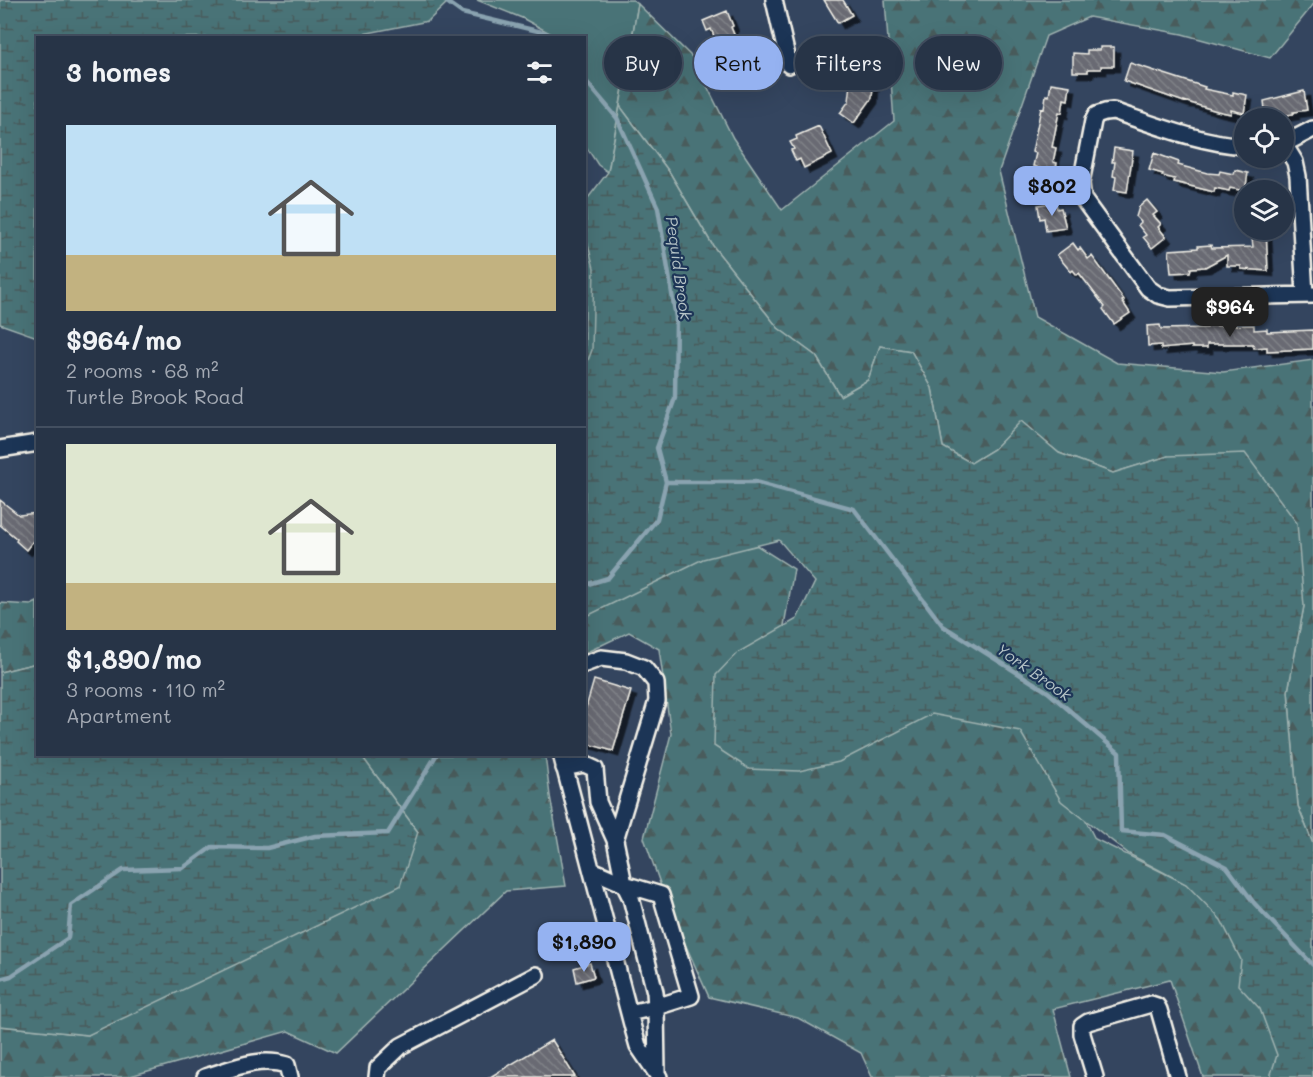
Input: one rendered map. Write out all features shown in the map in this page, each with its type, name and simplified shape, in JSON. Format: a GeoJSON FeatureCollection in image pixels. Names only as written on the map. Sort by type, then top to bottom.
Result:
{"type":"FeatureCollection","features":[{"type":"Feature","properties":{"kind":"street"},"geometry":{"type":"LineString","coordinates":[[774,0],[789,65]]}},
{"type":"Feature","properties":{"kind":"street"},"geometry":{"type":"LineString","coordinates":[[1234,145],[1187,135],[1113,111],[1105,111],[1096,115],[1081,183],[1083,199],[1148,288],[1158,295],[1170,298],[1309,295],[1298,176],[1294,160]]}},
{"type":"Feature","properties":{"kind":"street"},"geometry":{"type":"LineString","coordinates":[[1294,139],[1313,129]]}},
{"type":"Feature","properties":{"kind":"street"},"geometry":{"type":"LineString","coordinates":[[0,449],[36,442]]}},
{"type":"Feature","properties":{"kind":"street"},"geometry":{"type":"LineString","coordinates":[[586,664],[601,658],[626,661],[644,668],[656,683],[657,701],[615,840]]}},
{"type":"Feature","properties":{"kind":"street"},"geometry":{"type":"LineString","coordinates":[[563,761],[595,768],[598,802],[615,840],[624,884],[631,897],[655,992],[658,1075],[638,1046],[563,761]]}},
{"type":"Feature","properties":{"kind":"street"},"geometry":{"type":"LineString","coordinates":[[572,800],[598,802]]}},
{"type":"Feature","properties":{"kind":"street"},"geometry":{"type":"LineString","coordinates":[[592,870],[624,884],[660,895],[691,996],[629,1013]]}},
{"type":"Feature","properties":{"kind":"street"},"geometry":{"type":"LineString","coordinates":[[377,1077],[378,1068],[401,1046],[536,975]]}},
{"type":"Feature","properties":{"kind":"street"},"geometry":{"type":"LineString","coordinates":[[1095,1077],[1082,1034],[1082,1026],[1088,1022],[1151,1004],[1157,1006],[1159,1010],[1178,1077]]}},
{"type":"Feature","properties":{"kind":"street"},"geometry":{"type":"LineString","coordinates":[[206,1077],[252,1062],[276,1061],[287,1065],[290,1077]]}},
{"type":"Feature","properties":{"kind":"green space"},"geometry":{"type":"Polygon","coordinates":[[[0,0],[450,0],[428,21],[353,36],[36,36],[36,337],[0,324],[0,0]]]}},
{"type":"Feature","properties":{"kind":"green space"},"geometry":{"type":"Polygon","coordinates":[[[477,0],[633,0],[638,4],[632,36],[604,36],[604,90],[623,90],[608,172],[598,165],[586,147],[586,36],[555,36],[522,18],[477,0]]]}},
{"type":"Feature","properties":{"kind":"green space"},"geometry":{"type":"Polygon","coordinates":[[[885,0],[1313,0],[1313,5],[1270,58],[1182,34],[1089,17],[1046,36],[999,171],[1035,317],[1117,363],[1223,372],[1313,360],[1313,844],[1298,806],[1288,691],[1304,606],[1168,456],[1113,473],[1059,453],[1021,422],[994,449],[971,463],[943,447],[932,388],[911,351],[880,346],[868,380],[840,396],[816,356],[778,328],[713,246],[670,173],[620,106],[623,90],[682,90],[682,47],[694,60],[694,90],[709,90],[733,138],[782,210],[894,121],[892,90],[903,90],[903,36],[888,36],[885,0]]]}},
{"type":"Feature","properties":{"kind":"green space"},"geometry":{"type":"Polygon","coordinates":[[[638,4],[671,36],[632,36],[638,4]]]}},
{"type":"Feature","properties":{"kind":"green space"},"geometry":{"type":"Polygon","coordinates":[[[620,106],[670,173],[713,246],[778,328],[816,356],[840,396],[868,380],[880,346],[911,351],[932,388],[943,447],[971,463],[994,449],[1021,421],[1059,453],[1113,473],[1168,456],[1245,453],[1297,523],[1304,606],[1288,691],[1298,806],[1313,844],[1313,1077],[1270,1077],[1277,1055],[1260,1009],[1238,985],[1241,960],[1221,920],[1186,884],[1129,854],[1061,801],[1020,731],[932,714],[839,762],[799,771],[749,769],[714,746],[716,675],[737,653],[797,619],[815,582],[779,540],[703,559],[586,617],[586,365],[592,350],[594,268],[587,241],[586,201],[608,172],[620,106]]]}},
{"type":"Feature","properties":{"kind":"green space"},"geometry":{"type":"Polygon","coordinates":[[[586,193],[600,241],[605,356],[586,382],[586,193]]]}},
{"type":"Feature","properties":{"kind":"green space"},"geometry":{"type":"Polygon","coordinates":[[[710,516],[794,569],[780,648],[1026,704],[1095,839],[1233,907],[1313,1077],[1203,1077],[1170,980],[1053,1009],[1071,1077],[872,1077],[861,1053],[798,1018],[709,997],[668,906],[644,838],[671,734],[659,649],[629,632],[586,653],[586,558],[710,516]]]}},
{"type":"Feature","properties":{"kind":"green space"},"geometry":{"type":"Polygon","coordinates":[[[36,602],[36,663],[0,672],[0,603],[31,605],[36,602]]]}},
{"type":"Feature","properties":{"kind":"green space"},"geometry":{"type":"Polygon","coordinates":[[[36,663],[36,756],[362,756],[418,832],[400,886],[88,1035],[0,1026],[0,672],[36,663]]]}},
{"type":"Feature","properties":{"kind":"green space"},"geometry":{"type":"Polygon","coordinates":[[[362,756],[545,756],[566,886],[506,891],[336,1053],[288,1031],[127,1077],[0,1077],[0,1026],[88,1035],[418,832],[362,756]]]}},
{"type":"Feature","properties":{"kind":"building"},"geometry":{"type":"Polygon","coordinates":[[[824,0],[843,0],[852,15],[838,23],[824,0]]]}},
{"type":"Feature","properties":{"kind":"building"},"geometry":{"type":"Polygon","coordinates":[[[727,11],[735,36],[714,36],[711,29],[707,31],[703,21],[727,11]]]}},
{"type":"Feature","properties":{"kind":"building"},"geometry":{"type":"Polygon","coordinates":[[[1100,47],[1114,47],[1114,66],[1088,69],[1088,72],[1073,72],[1073,53],[1087,54],[1087,50],[1100,50],[1100,47]]]}},
{"type":"Feature","properties":{"kind":"building"},"geometry":{"type":"Polygon","coordinates":[[[1130,63],[1205,87],[1204,89],[1233,95],[1233,92],[1247,95],[1245,108],[1234,108],[1231,114],[1217,111],[1124,81],[1130,63]]]}},
{"type":"Feature","properties":{"kind":"building"},"geometry":{"type":"Polygon","coordinates":[[[1051,83],[1070,86],[1068,100],[1064,99],[1062,113],[1059,112],[1052,147],[1056,148],[1053,162],[1057,163],[1053,182],[1035,178],[1037,167],[1033,166],[1036,153],[1032,152],[1041,108],[1044,109],[1051,83]]]}},
{"type":"Feature","properties":{"kind":"building"},"geometry":{"type":"Polygon","coordinates":[[[850,90],[873,90],[872,98],[854,123],[840,113],[849,101],[850,90]]]}},
{"type":"Feature","properties":{"kind":"building"},"geometry":{"type":"Polygon","coordinates":[[[1304,91],[1307,110],[1294,112],[1294,108],[1265,108],[1264,101],[1304,91]]]}},
{"type":"Feature","properties":{"kind":"building"},"geometry":{"type":"Polygon","coordinates":[[[819,126],[832,154],[804,168],[800,159],[796,161],[790,142],[797,139],[796,136],[819,126]]]}},
{"type":"Feature","properties":{"kind":"building"},"geometry":{"type":"Polygon","coordinates":[[[1114,148],[1133,151],[1127,192],[1114,190],[1115,162],[1112,162],[1114,148]]]}},
{"type":"Feature","properties":{"kind":"building"},"geometry":{"type":"Polygon","coordinates":[[[1154,153],[1179,162],[1178,165],[1207,173],[1219,174],[1220,171],[1234,174],[1235,170],[1248,173],[1247,180],[1234,180],[1234,189],[1230,188],[1229,191],[1215,188],[1214,192],[1174,182],[1175,179],[1149,170],[1154,153]]]}},
{"type":"Feature","properties":{"kind":"building"},"geometry":{"type":"Polygon","coordinates":[[[1147,200],[1157,212],[1153,215],[1161,224],[1158,227],[1166,237],[1152,248],[1143,237],[1146,235],[1138,225],[1141,222],[1136,217],[1139,207],[1147,200]]]}},
{"type":"Feature","properties":{"kind":"building"},"geometry":{"type":"Polygon","coordinates":[[[1056,202],[1057,209],[1061,208],[1066,228],[1046,231],[1044,218],[1040,219],[1038,205],[1056,202]]]}},
{"type":"Feature","properties":{"kind":"building"},"geometry":{"type":"Polygon","coordinates":[[[1252,240],[1266,240],[1268,271],[1227,266],[1227,255],[1205,267],[1191,268],[1190,272],[1171,273],[1169,250],[1211,245],[1212,248],[1253,247],[1252,240]]]}},
{"type":"Feature","properties":{"kind":"building"},"geometry":{"type":"Polygon","coordinates":[[[1073,243],[1088,259],[1092,256],[1124,300],[1122,301],[1130,313],[1114,324],[1103,309],[1105,307],[1079,273],[1077,275],[1073,270],[1071,272],[1057,255],[1073,243]]]}},
{"type":"Feature","properties":{"kind":"building"},"geometry":{"type":"Polygon","coordinates":[[[1160,325],[1161,329],[1254,325],[1254,330],[1267,329],[1267,332],[1313,330],[1313,349],[1267,351],[1267,347],[1254,348],[1253,344],[1207,344],[1207,348],[1192,348],[1192,346],[1161,349],[1161,345],[1148,346],[1147,326],[1160,325]]]}},
{"type":"Feature","properties":{"kind":"building"},"geometry":{"type":"Polygon","coordinates":[[[0,500],[19,515],[36,513],[36,543],[33,541],[26,550],[0,525],[0,500]]]}},
{"type":"Feature","properties":{"kind":"building"},"geometry":{"type":"Polygon","coordinates":[[[594,680],[631,691],[613,751],[586,743],[586,708],[594,680]]]}},
{"type":"Feature","properties":{"kind":"building"},"geometry":{"type":"Polygon","coordinates":[[[590,963],[594,977],[577,982],[574,968],[590,963]]]}},
{"type":"Feature","properties":{"kind":"building"},"geometry":{"type":"Polygon","coordinates":[[[552,1040],[575,1077],[490,1077],[552,1040]]]}},
{"type":"Feature","properties":{"kind":"waterway","name":"Pequid Brook"},"geometry":{"type":"LineString","coordinates":[[444,0],[462,13],[546,33],[548,36]]}},
{"type":"Feature","properties":{"kind":"waterway","name":"Pequid Brook"},"geometry":{"type":"LineString","coordinates":[[586,81],[617,118],[658,208],[676,318],[675,398],[657,448],[666,482],[657,519],[608,578],[586,585]]}},
{"type":"Feature","properties":{"kind":"waterway","name":"York Brook"},"geometry":{"type":"LineString","coordinates":[[666,482],[755,482],[854,509],[943,626],[1048,692],[1119,753],[1121,831],[1165,835],[1227,867],[1254,903],[1313,965]]}},
{"type":"Feature","properties":{"kind":"waterway","name":"Pequid Brook"},"geometry":{"type":"LineString","coordinates":[[0,979],[11,976],[68,938],[71,905],[123,870],[183,868],[212,847],[267,848],[315,836],[388,833],[436,756]]}}]}
